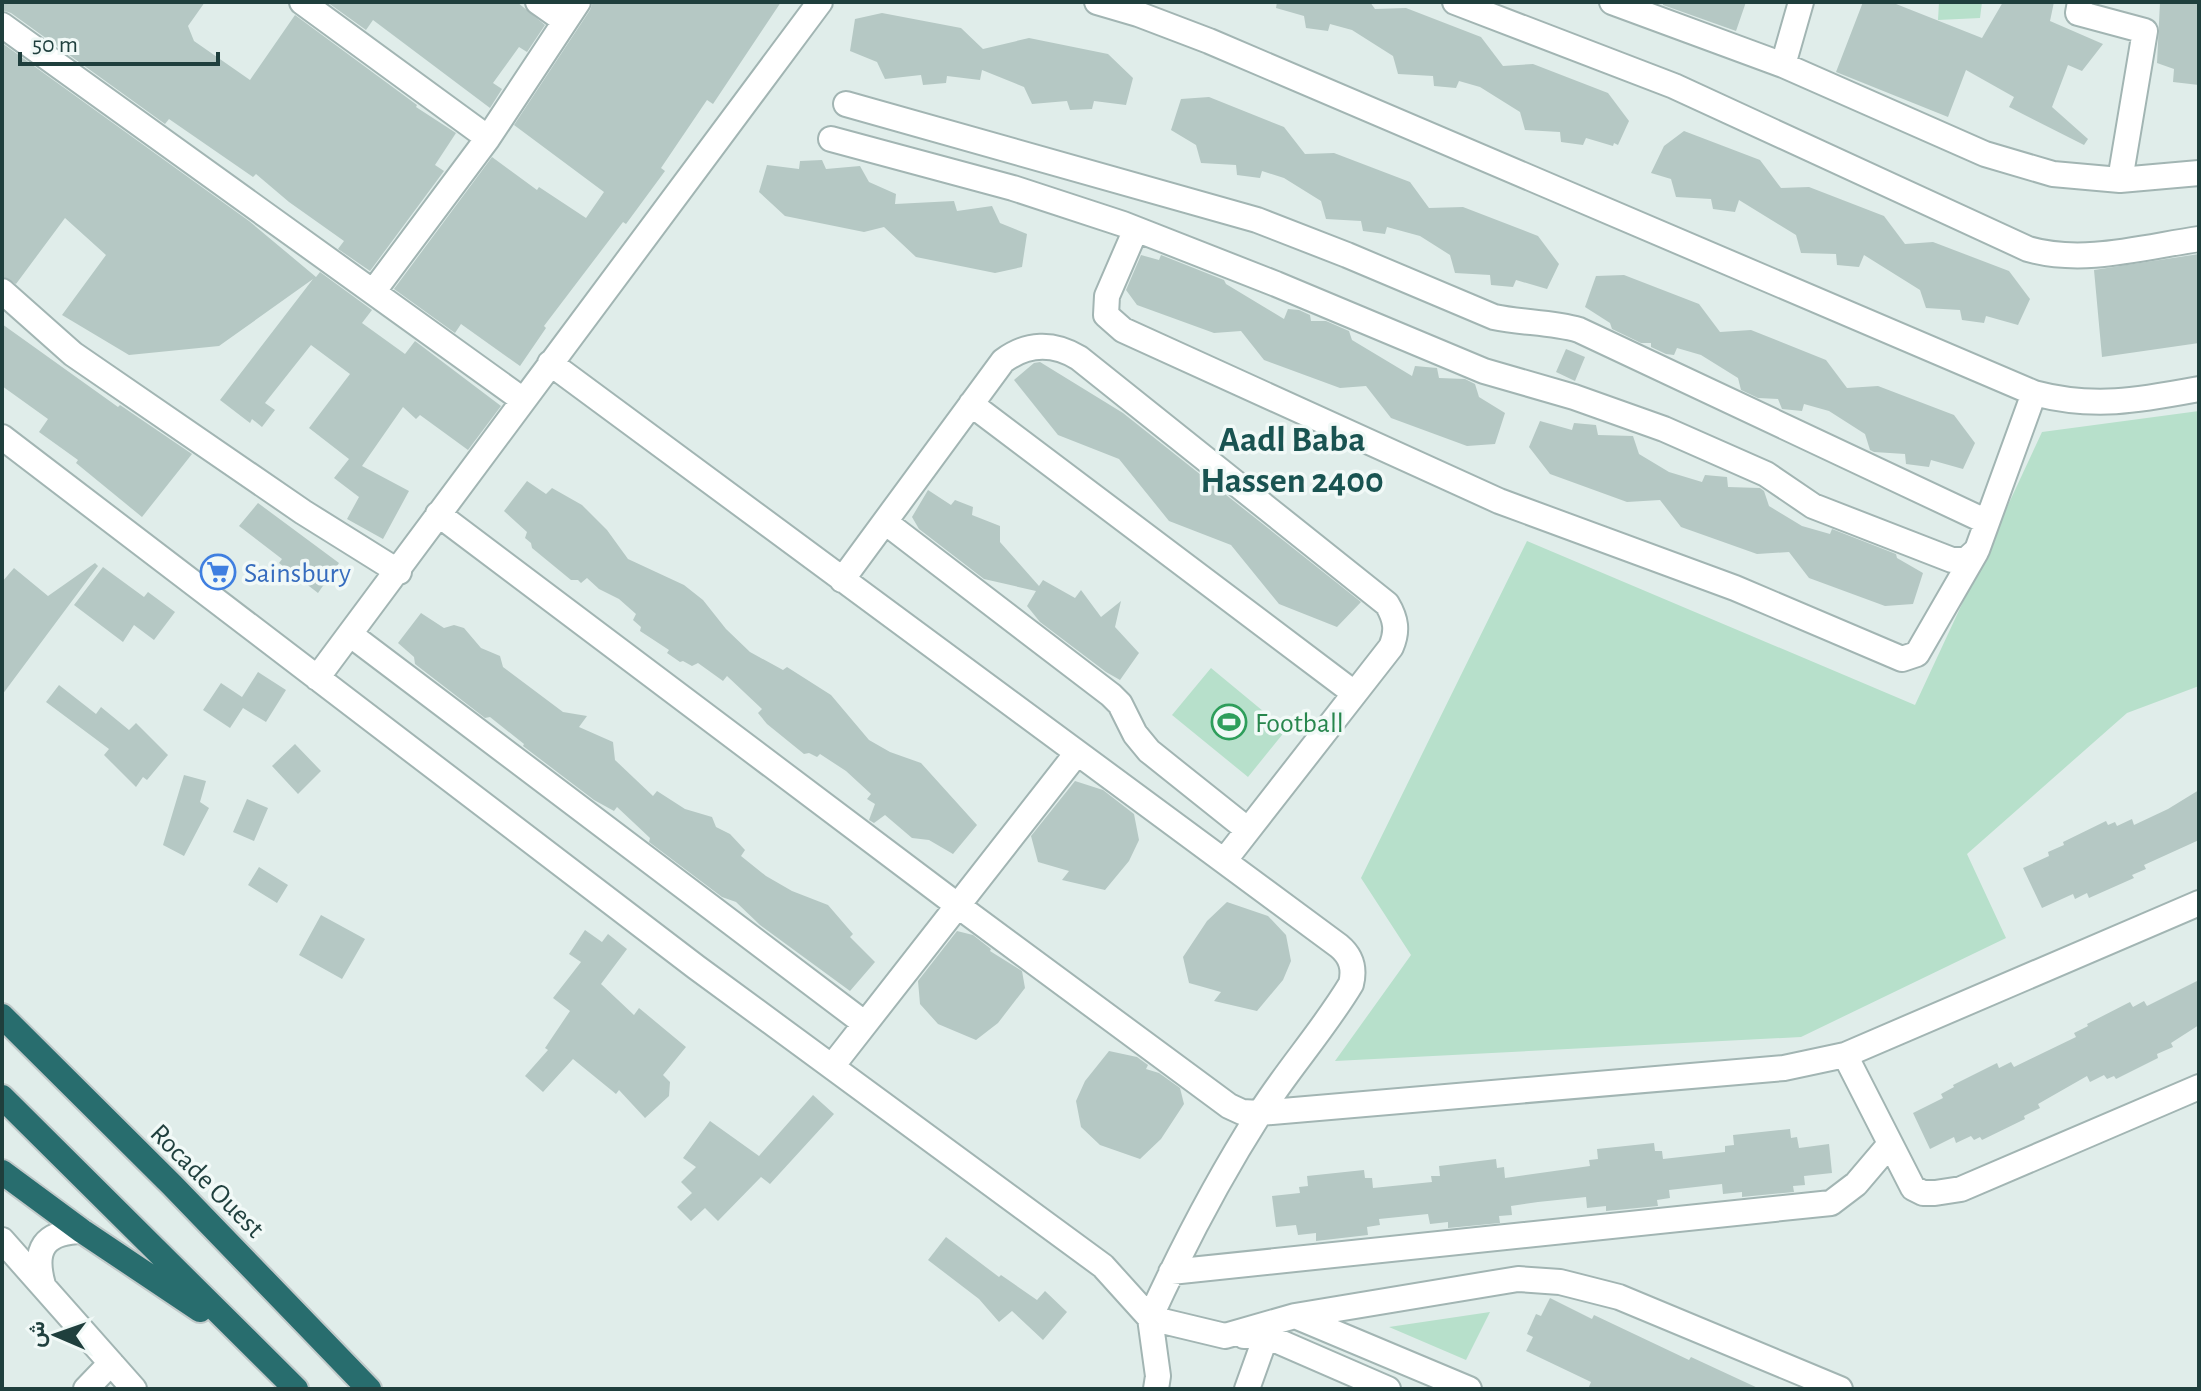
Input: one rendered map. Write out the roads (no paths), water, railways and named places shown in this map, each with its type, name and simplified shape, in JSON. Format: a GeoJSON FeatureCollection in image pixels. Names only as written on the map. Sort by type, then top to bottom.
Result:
{"type":"FeatureCollection","features":[{"type":"Feature","properties":{"kind":"highway","name":"Rocade Ouest"},"geometry":{"type":"LineString","coordinates":[[2,1016],[172,1185],[369,1389]]}},
{"type":"Feature","properties":{"kind":"highway"},"geometry":{"type":"LineString","coordinates":[[2,1097],[296,1389]]}},
{"type":"Feature","properties":{"kind":"highway"},"geometry":{"type":"LineString","coordinates":[[2,1172],[82,1231],[194,1306],[271,1365]]}},
{"type":"Feature","properties":{"kind":"street"},"geometry":{"type":"LineString","coordinates":[[302,2],[488,138]]}},
{"type":"Feature","properties":{"kind":"street"},"geometry":{"type":"LineString","coordinates":[[373,292],[488,138],[572,12],[538,2]]}},
{"type":"Feature","properties":{"kind":"street"},"geometry":{"type":"LineString","coordinates":[[317,678],[399,572],[438,514],[820,2]]}},
{"type":"Feature","properties":{"kind":"street"},"geometry":{"type":"LineString","coordinates":[[1097,2],[1209,41],[2034,393],[2057,399],[2108,403],[2199,389]]}},
{"type":"Feature","properties":{"kind":"street"},"geometry":{"type":"LineString","coordinates":[[1455,2],[1674,86],[2028,249],[2055,256],[2085,256],[2199,239]]}},
{"type":"Feature","properties":{"kind":"street"},"geometry":{"type":"LineString","coordinates":[[1612,2],[1676,13],[1783,65],[1985,154],[2053,174],[2120,180],[2199,173]]}},
{"type":"Feature","properties":{"kind":"street"},"geometry":{"type":"LineString","coordinates":[[1783,65],[1801,2]]}},
{"type":"Feature","properties":{"kind":"street"},"geometry":{"type":"LineString","coordinates":[[2080,2],[2078,13],[2145,31],[2120,180]]}},
{"type":"Feature","properties":{"kind":"street"},"geometry":{"type":"LineString","coordinates":[[2,25],[523,400]]}},
{"type":"Feature","properties":{"kind":"street"},"geometry":{"type":"LineString","coordinates":[[846,104],[1257,220],[1325,245],[1494,317],[1556,324],[1579,330],[1987,522]]}},
{"type":"Feature","properties":{"kind":"street"},"geometry":{"type":"LineString","coordinates":[[831,139],[1013,188],[1136,229],[1484,371],[1574,397],[1664,429],[1766,474],[1813,506],[1895,538],[1959,561],[1973,556],[1977,550]]}},
{"type":"Feature","properties":{"kind":"street"},"geometry":{"type":"LineString","coordinates":[[1136,229],[1107,296],[1106,315],[1123,330],[1499,501],[1735,588],[1902,659],[1917,654],[1977,550],[2034,393]]}},
{"type":"Feature","properties":{"kind":"street"},"geometry":{"type":"LineString","coordinates":[[2,291],[73,354],[303,512],[399,572]]}},
{"type":"Feature","properties":{"kind":"street"},"geometry":{"type":"LineString","coordinates":[[842,580],[1003,361],[1034,346],[1058,348],[1079,358],[1387,604],[1396,622],[1395,639],[1224,861]]}},
{"type":"Feature","properties":{"kind":"street"},"geometry":{"type":"LineString","coordinates":[[550,363],[1345,951],[1353,967],[1351,984],[1260,1113],[1171,1272],[1150,1318],[1158,1376],[1156,1389]]}},
{"type":"Feature","properties":{"kind":"street"},"geometry":{"type":"LineString","coordinates":[[971,404],[1354,693]]}},
{"type":"Feature","properties":{"kind":"street"},"geometry":{"type":"LineString","coordinates":[[2,437],[696,967],[1103,1266],[1150,1318],[1225,1336],[1266,1336],[1388,1389]]}},
{"type":"Feature","properties":{"kind":"street"},"geometry":{"type":"LineString","coordinates":[[438,514],[957,905],[1229,1106],[1242,1112],[1260,1113],[1784,1068],[1845,1055],[2199,903]]}},
{"type":"Feature","properties":{"kind":"street"},"geometry":{"type":"LineString","coordinates":[[885,522],[1111,695],[1149,751],[1248,830]]}},
{"type":"Feature","properties":{"kind":"street"},"geometry":{"type":"LineString","coordinates":[[351,635],[864,1023]]}},
{"type":"Feature","properties":{"kind":"street"},"geometry":{"type":"LineString","coordinates":[[833,1065],[1077,753]]}},
{"type":"Feature","properties":{"kind":"street"},"geometry":{"type":"LineString","coordinates":[[1845,1055],[1913,1188],[1923,1193],[1961,1189],[2199,1087]]}},
{"type":"Feature","properties":{"kind":"street"},"geometry":{"type":"LineString","coordinates":[[1171,1272],[1831,1203],[1856,1184],[1890,1144]]}},
{"type":"Feature","properties":{"kind":"street"},"geometry":{"type":"LineString","coordinates":[[43,1285],[37,1265],[44,1245],[61,1232],[82,1231]]}},
{"type":"Feature","properties":{"kind":"street"},"geometry":{"type":"LineString","coordinates":[[2,1240],[134,1389]]}},
{"type":"Feature","properties":{"kind":"street"},"geometry":{"type":"LineString","coordinates":[[1225,1336],[1295,1316],[1518,1279],[1560,1282],[1619,1297],[1840,1389]]}},
{"type":"Feature","properties":{"kind":"street"},"geometry":{"type":"LineString","coordinates":[[1295,1316],[1469,1389]]}},
{"type":"Feature","properties":{"kind":"street"},"geometry":{"type":"LineString","coordinates":[[1247,1389],[1266,1336]]}},
{"type":"Feature","properties":{"kind":"street"},"geometry":{"type":"LineString","coordinates":[[86,1389],[111,1363]]}},
{"type":"Feature","properties":{"kind":"place","name":"Sainsbury"},"geometry":{"type":"Point","coordinates":[218,572]}},
{"type":"Feature","properties":{"kind":"place","name":"Football"},"geometry":{"type":"Point","coordinates":[1229,722]}},
{"type":"Feature","properties":{"kind":"district","name":"Aadl Baba Hassen 2400"},"geometry":{"type":"Point","coordinates":[1292,458]}}]}
